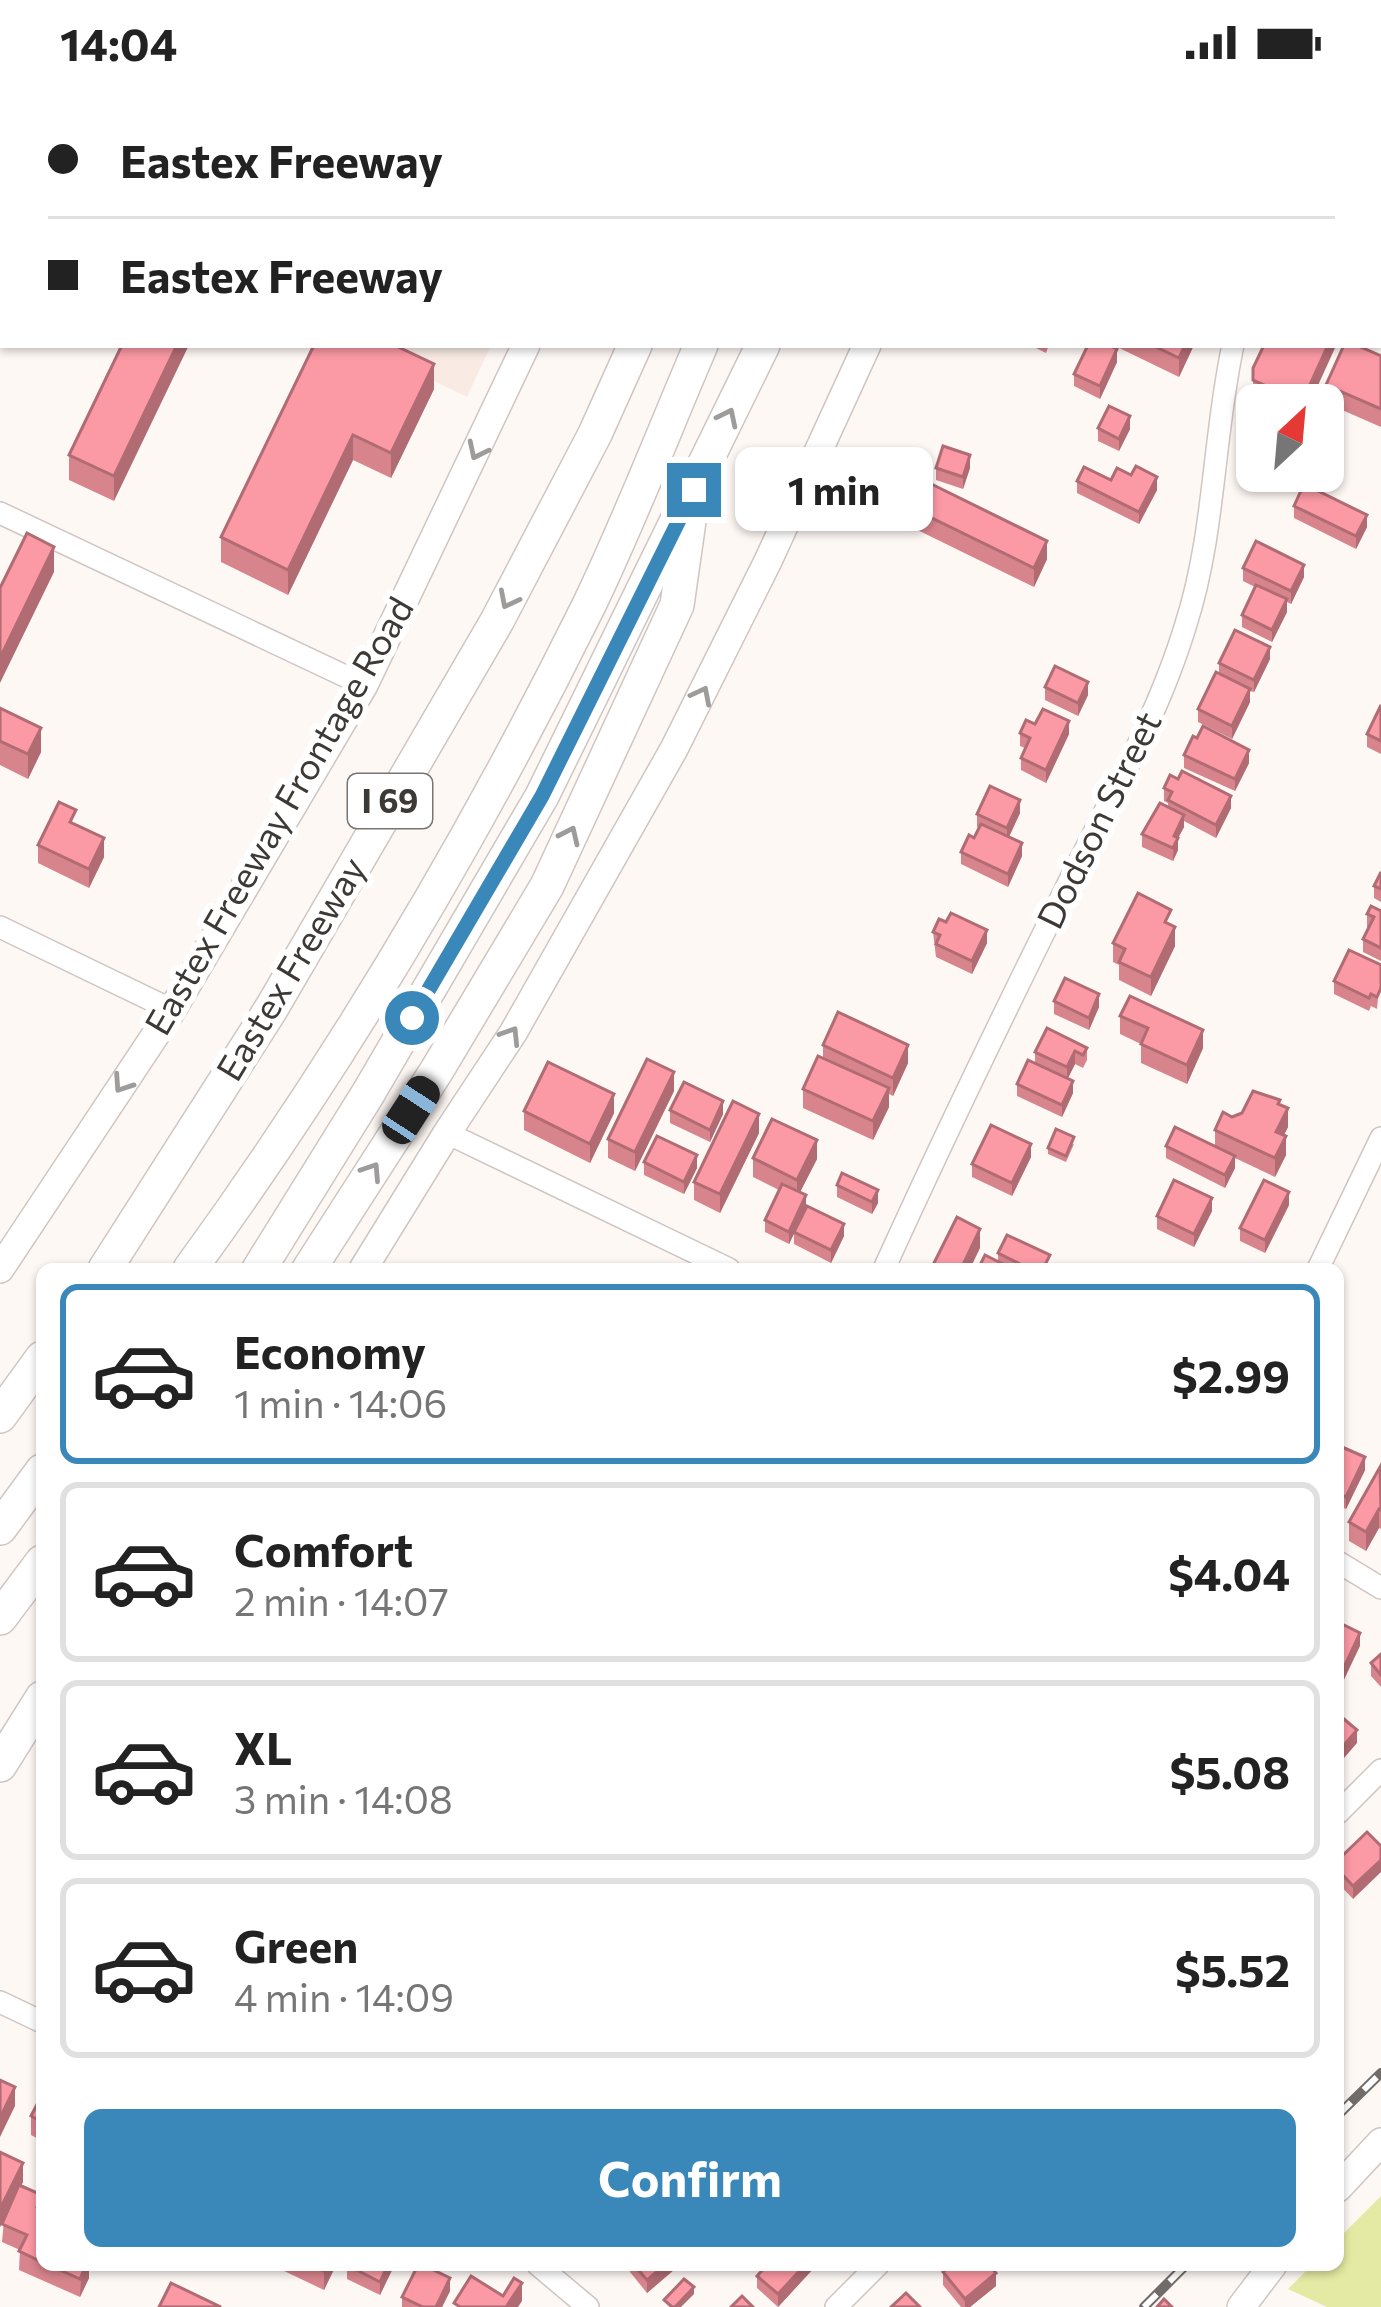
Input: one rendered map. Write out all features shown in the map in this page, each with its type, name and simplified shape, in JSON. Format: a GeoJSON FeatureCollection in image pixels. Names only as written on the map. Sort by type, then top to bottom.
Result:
{"type":"FeatureCollection","features":[{"type":"Feature","properties":{"kind":"highway","name":"Eastex Freeway"},"geometry":{"type":"LineString","coordinates":[[109,1263],[271,1010],[497,621],[595,434],[634,348]]}},
{"type":"Feature","properties":{"kind":"highway","name":"I 69"},"geometry":{"type":"LineString","coordinates":[[194,1263],[364,1013],[512,756],[591,600],[700,348]]}},
{"type":"Feature","properties":{"kind":"highway"},"geometry":{"type":"LineString","coordinates":[[264,1263],[542,796],[762,348]]}},
{"type":"Feature","properties":{"kind":"highway"},"geometry":{"type":"LineString","coordinates":[[313,1263],[437,1070],[547,886],[677,605],[694,490]]}},
{"type":"Feature","properties":{"kind":"highway"},"geometry":{"type":"LineString","coordinates":[[5,1407],[36,1366]]}},
{"type":"Feature","properties":{"kind":"highway"},"geometry":{"type":"LineString","coordinates":[[0,1528],[36,1479]]}},
{"type":"Feature","properties":{"kind":"highway"},"geometry":{"type":"LineString","coordinates":[[0,1618],[36,1570]]}},
{"type":"Feature","properties":{"kind":"highway"},"geometry":{"type":"LineString","coordinates":[[0,1765],[36,1708]]}},
{"type":"Feature","properties":{"kind":"main road","name":"Eastex Freeway Frontage Road"},"geometry":{"type":"LineString","coordinates":[[0,1269],[172,1010],[364,686],[525,348]]}},
{"type":"Feature","properties":{"kind":"main road"},"geometry":{"type":"LineString","coordinates":[[367,1263],[513,1033],[674,749],[768,562],[866,348]]}},
{"type":"Feature","properties":{"kind":"main road"},"geometry":{"type":"LineString","coordinates":[[0,1783],[36,1732]]}},
{"type":"Feature","properties":{"kind":"main road"},"geometry":{"type":"LineString","coordinates":[[1344,2182],[1381,2142]]}},
{"type":"Feature","properties":{"kind":"main road"},"geometry":{"type":"LineString","coordinates":[[1240,2307],[1268,2271]]}},
{"type":"Feature","properties":{"kind":"street","name":"Dodson Street"},"geometry":{"type":"LineString","coordinates":[[887,1263],[963,1096],[1159,699],[1196,590],[1232,348]]}},
{"type":"Feature","properties":{"kind":"street"},"geometry":{"type":"LineString","coordinates":[[0,513],[364,686]]}},
{"type":"Feature","properties":{"kind":"street"},"geometry":{"type":"LineString","coordinates":[[0,927],[172,1010]]}},
{"type":"Feature","properties":{"kind":"street"},"geometry":{"type":"LineString","coordinates":[[447,1133],[717,1263]]}},
{"type":"Feature","properties":{"kind":"street"},"geometry":{"type":"LineString","coordinates":[[1321,1263],[1381,1138]]}},
{"type":"Feature","properties":{"kind":"street"},"geometry":{"type":"LineString","coordinates":[[1344,1566],[1381,1588]]}},
{"type":"Feature","properties":{"kind":"street"},"geometry":{"type":"LineString","coordinates":[[1344,1807],[1381,1770]]}},
{"type":"Feature","properties":{"kind":"street"},"geometry":{"type":"LineString","coordinates":[[0,2002],[36,2019]]}},
{"type":"Feature","properties":{"kind":"street"},"geometry":{"type":"LineString","coordinates":[[545,2271],[587,2307]]}},
{"type":"Feature","properties":{"kind":"street"},"geometry":{"type":"LineString","coordinates":[[836,2307],[872,2271]]}},
{"type":"Feature","properties":{"kind":"shaded area"},"geometry":{"type":"Polygon","coordinates":[[[365,348],[490,348],[467,397],[365,348]]]}},
{"type":"Feature","properties":{"kind":"green space"},"geometry":{"type":"Polygon","coordinates":[[[1381,2196],[1381,2307],[1327,2307],[1288,2289],[1306,2271],[1344,2271],[1344,2233],[1381,2196]]]}},
{"type":"Feature","properties":{"kind":"building"},"geometry":{"type":"Polygon","coordinates":[[[121,348],[176,348],[114,476],[69,455],[121,348]]]}},
{"type":"Feature","properties":{"kind":"building"},"geometry":{"type":"Polygon","coordinates":[[[313,348],[400,348],[434,364],[391,453],[353,435],[288,570],[221,537],[313,348]]]}},
{"type":"Feature","properties":{"kind":"building"},"geometry":{"type":"Polygon","coordinates":[[[1087,348],[1117,349],[1100,386],[1074,374],[1087,348]]]}},
{"type":"Feature","properties":{"kind":"building"},"geometry":{"type":"Polygon","coordinates":[[[1158,348],[1184,348],[1179,358],[1158,348]]]}},
{"type":"Feature","properties":{"kind":"building"},"geometry":{"type":"Polygon","coordinates":[[[1263,348],[1327,348],[1310,384],[1253,380],[1263,348]]]}},
{"type":"Feature","properties":{"kind":"building"},"geometry":{"type":"Polygon","coordinates":[[[1343,348],[1363,348],[1381,356],[1381,409],[1344,393],[1344,384],[1326,384],[1343,348]]]}},
{"type":"Feature","properties":{"kind":"building"},"geometry":{"type":"Polygon","coordinates":[[[1109,406],[1130,416],[1119,439],[1098,428],[1109,406]]]}},
{"type":"Feature","properties":{"kind":"building"},"geometry":{"type":"Polygon","coordinates":[[[943,446],[970,455],[963,477],[936,468],[943,446]]]}},
{"type":"Feature","properties":{"kind":"building"},"geometry":{"type":"Polygon","coordinates":[[[1136,466],[1157,477],[1139,512],[1077,481],[1084,467],[1111,480],[1117,468],[1131,475],[1136,466]]]}},
{"type":"Feature","properties":{"kind":"building"},"geometry":{"type":"Polygon","coordinates":[[[909,473],[1047,541],[1034,568],[895,500],[909,473]]]}},
{"type":"Feature","properties":{"kind":"building"},"geometry":{"type":"Polygon","coordinates":[[[1300,492],[1320,492],[1367,515],[1356,536],[1294,506],[1300,492]]]}},
{"type":"Feature","properties":{"kind":"building"},"geometry":{"type":"Polygon","coordinates":[[[27,533],[54,547],[0,658],[0,588],[27,533]]]}},
{"type":"Feature","properties":{"kind":"building"},"geometry":{"type":"Polygon","coordinates":[[[1256,541],[1304,565],[1291,591],[1243,568],[1256,541]]]}},
{"type":"Feature","properties":{"kind":"building"},"geometry":{"type":"Polygon","coordinates":[[[1256,585],[1287,599],[1272,630],[1242,615],[1256,585]]]}},
{"type":"Feature","properties":{"kind":"building"},"geometry":{"type":"Polygon","coordinates":[[[1235,630],[1270,647],[1254,680],[1219,663],[1235,630]]]}},
{"type":"Feature","properties":{"kind":"building"},"geometry":{"type":"Polygon","coordinates":[[[1055,666],[1088,682],[1078,703],[1045,687],[1055,666]]]}},
{"type":"Feature","properties":{"kind":"building"},"geometry":{"type":"Polygon","coordinates":[[[1216,672],[1250,689],[1232,726],[1198,709],[1216,672]]]}},
{"type":"Feature","properties":{"kind":"building"},"geometry":{"type":"Polygon","coordinates":[[[1381,705],[1381,741],[1367,734],[1381,705]]]}},
{"type":"Feature","properties":{"kind":"building"},"geometry":{"type":"Polygon","coordinates":[[[0,708],[41,728],[28,754],[0,741],[0,708]]]}},
{"type":"Feature","properties":{"kind":"building"},"geometry":{"type":"Polygon","coordinates":[[[1043,709],[1069,721],[1046,770],[1021,758],[1030,738],[1020,733],[1026,720],[1035,724],[1043,709]]]}},
{"type":"Feature","properties":{"kind":"building"},"geometry":{"type":"Polygon","coordinates":[[[1203,726],[1249,750],[1235,779],[1184,755],[1203,726]]]}},
{"type":"Feature","properties":{"kind":"building"},"geometry":{"type":"Polygon","coordinates":[[[1182,771],[1231,796],[1216,825],[1168,800],[1172,792],[1164,788],[1170,775],[1178,779],[1182,771]]]}},
{"type":"Feature","properties":{"kind":"building"},"geometry":{"type":"Polygon","coordinates":[[[990,786],[1020,800],[1007,828],[977,814],[990,786]]]}},
{"type":"Feature","properties":{"kind":"building"},"geometry":{"type":"Polygon","coordinates":[[[59,802],[76,810],[70,822],[104,838],[89,869],[38,845],[59,802]]]}},
{"type":"Feature","properties":{"kind":"building"},"geometry":{"type":"Polygon","coordinates":[[[1160,803],[1184,815],[1173,848],[1142,834],[1160,803]]]}},
{"type":"Feature","properties":{"kind":"building"},"geometry":{"type":"Polygon","coordinates":[[[981,824],[1022,843],[1008,874],[961,852],[981,824]]]}},
{"type":"Feature","properties":{"kind":"building"},"geometry":{"type":"Polygon","coordinates":[[[1138,893],[1171,910],[1165,922],[1175,927],[1151,977],[1119,962],[1125,949],[1113,943],[1138,893]]]}},
{"type":"Feature","properties":{"kind":"building"},"geometry":{"type":"Polygon","coordinates":[[[1371,906],[1381,911],[1381,948],[1363,939],[1374,917],[1367,914],[1371,906]]]}},
{"type":"Feature","properties":{"kind":"building"},"geometry":{"type":"Polygon","coordinates":[[[951,913],[987,930],[972,961],[936,944],[940,935],[933,932],[939,919],[946,922],[951,913]]]}},
{"type":"Feature","properties":{"kind":"building"},"geometry":{"type":"Polygon","coordinates":[[[1349,950],[1381,965],[1377,997],[1371,994],[1369,998],[1334,981],[1349,950]]]}},
{"type":"Feature","properties":{"kind":"building"},"geometry":{"type":"Polygon","coordinates":[[[1065,978],[1099,994],[1089,1018],[1054,1001],[1065,978]]]}},
{"type":"Feature","properties":{"kind":"building"},"geometry":{"type":"Polygon","coordinates":[[[1130,996],[1203,1030],[1187,1065],[1141,1044],[1148,1028],[1120,1016],[1130,996]]]}},
{"type":"Feature","properties":{"kind":"building"},"geometry":{"type":"Polygon","coordinates":[[[838,1012],[908,1045],[893,1078],[823,1045],[838,1012]]]}},
{"type":"Feature","properties":{"kind":"building"},"geometry":{"type":"Polygon","coordinates":[[[1047,1028],[1087,1048],[1083,1055],[1075,1051],[1067,1067],[1035,1052],[1047,1028]]]}},
{"type":"Feature","properties":{"kind":"building"},"geometry":{"type":"Polygon","coordinates":[[[818,1056],[889,1088],[873,1121],[803,1089],[818,1056]]]}},
{"type":"Feature","properties":{"kind":"building"},"geometry":{"type":"Polygon","coordinates":[[[647,1059],[674,1072],[635,1152],[608,1139],[647,1059]]]}},
{"type":"Feature","properties":{"kind":"building"},"geometry":{"type":"Polygon","coordinates":[[[1028,1060],[1073,1081],[1062,1105],[1017,1084],[1028,1060]]]}},
{"type":"Feature","properties":{"kind":"building"},"geometry":{"type":"Polygon","coordinates":[[[548,1062],[614,1094],[590,1144],[524,1111],[548,1062]]]}},
{"type":"Feature","properties":{"kind":"building"},"geometry":{"type":"Polygon","coordinates":[[[684,1082],[723,1101],[710,1130],[670,1110],[684,1082]]]}},
{"type":"Feature","properties":{"kind":"building"},"geometry":{"type":"Polygon","coordinates":[[[1253,1091],[1280,1100],[1278,1104],[1288,1108],[1276,1132],[1286,1136],[1275,1158],[1215,1130],[1223,1112],[1232,1117],[1242,1113],[1253,1091]]]}},
{"type":"Feature","properties":{"kind":"building"},"geometry":{"type":"Polygon","coordinates":[[[733,1101],[759,1114],[720,1194],[694,1182],[733,1101]]]}},
{"type":"Feature","properties":{"kind":"building"},"geometry":{"type":"Polygon","coordinates":[[[772,1119],[817,1140],[797,1180],[753,1158],[772,1119]]]}},
{"type":"Feature","properties":{"kind":"building"},"geometry":{"type":"Polygon","coordinates":[[[991,1125],[1031,1144],[1012,1183],[972,1164],[991,1125]]]}},
{"type":"Feature","properties":{"kind":"building"},"geometry":{"type":"Polygon","coordinates":[[[1175,1127],[1235,1156],[1225,1175],[1166,1146],[1175,1127]]]}},
{"type":"Feature","properties":{"kind":"building"},"geometry":{"type":"Polygon","coordinates":[[[1056,1129],[1074,1137],[1066,1156],[1048,1148],[1056,1129]]]}},
{"type":"Feature","properties":{"kind":"building"},"geometry":{"type":"Polygon","coordinates":[[[657,1136],[697,1155],[684,1182],[644,1162],[657,1136]]]}},
{"type":"Feature","properties":{"kind":"building"},"geometry":{"type":"Polygon","coordinates":[[[842,1173],[878,1190],[872,1202],[837,1185],[842,1173]]]}},
{"type":"Feature","properties":{"kind":"building"},"geometry":{"type":"Polygon","coordinates":[[[1174,1180],[1212,1198],[1194,1234],[1157,1216],[1174,1180]]]}},
{"type":"Feature","properties":{"kind":"building"},"geometry":{"type":"Polygon","coordinates":[[[1264,1180],[1289,1192],[1265,1240],[1240,1228],[1264,1180]]]}},
{"type":"Feature","properties":{"kind":"building"},"geometry":{"type":"Polygon","coordinates":[[[782,1184],[806,1195],[789,1232],[765,1220],[782,1184]]]}},
{"type":"Feature","properties":{"kind":"building"},"geometry":{"type":"Polygon","coordinates":[[[807,1206],[844,1224],[831,1250],[794,1232],[807,1206]]]}},
{"type":"Feature","properties":{"kind":"building"},"geometry":{"type":"Polygon","coordinates":[[[957,1217],[980,1229],[964,1263],[934,1263],[957,1217]]]}},
{"type":"Feature","properties":{"kind":"building"},"geometry":{"type":"Polygon","coordinates":[[[1007,1235],[1050,1255],[1046,1263],[1018,1263],[998,1253],[1007,1235]]]}},
{"type":"Feature","properties":{"kind":"building"},"geometry":{"type":"Polygon","coordinates":[[[1344,1448],[1365,1457],[1344,1496],[1344,1448]]]}},
{"type":"Feature","properties":{"kind":"building"},"geometry":{"type":"Polygon","coordinates":[[[1380,1467],[1381,1510],[1366,1532],[1349,1522],[1380,1467]]]}},
{"type":"Feature","properties":{"kind":"building"},"geometry":{"type":"Polygon","coordinates":[[[1344,1625],[1360,1633],[1344,1668],[1344,1625]]]}},
{"type":"Feature","properties":{"kind":"building"},"geometry":{"type":"Polygon","coordinates":[[[1381,1654],[1381,1675],[1371,1663],[1381,1654]]]}},
{"type":"Feature","properties":{"kind":"building"},"geometry":{"type":"Polygon","coordinates":[[[1344,1719],[1357,1730],[1344,1745],[1344,1719]]]}},
{"type":"Feature","properties":{"kind":"building"},"geometry":{"type":"Polygon","coordinates":[[[1367,1832],[1381,1846],[1381,1860],[1353,1886],[1344,1876],[1344,1854],[1367,1832]]]}},
{"type":"Feature","properties":{"kind":"building"},"geometry":{"type":"Polygon","coordinates":[[[0,2080],[15,2087],[0,2118],[0,2080]]]}},
{"type":"Feature","properties":{"kind":"building"},"geometry":{"type":"Polygon","coordinates":[[[0,2152],[23,2163],[0,2209],[0,2152]]]}},
{"type":"Feature","properties":{"kind":"building"},"geometry":{"type":"Polygon","coordinates":[[[19,2185],[36,2192],[36,2259],[19,2251],[27,2235],[2,2224],[19,2185]]]}},
{"type":"Feature","properties":{"kind":"building"},"geometry":{"type":"Polygon","coordinates":[[[359,2271],[385,2271],[380,2282],[359,2271]]]}},
{"type":"Feature","properties":{"kind":"building"},"geometry":{"type":"Polygon","coordinates":[[[415,2271],[435,2271],[450,2278],[436,2307],[423,2307],[402,2297],[415,2271]]]}},
{"type":"Feature","properties":{"kind":"building"},"geometry":{"type":"Polygon","coordinates":[[[762,2271],[799,2271],[778,2294],[757,2276],[762,2271]]]}},
{"type":"Feature","properties":{"kind":"building"},"geometry":{"type":"Polygon","coordinates":[[[994,2271],[996,2273],[965,2299],[943,2272],[994,2271]]]}},
{"type":"Feature","properties":{"kind":"building"},"geometry":{"type":"Polygon","coordinates":[[[471,2276],[503,2296],[514,2278],[522,2283],[506,2307],[460,2307],[454,2303],[471,2276]]]}},
{"type":"Feature","properties":{"kind":"building"},"geometry":{"type":"Polygon","coordinates":[[[684,2279],[694,2287],[672,2307],[664,2300],[684,2279]]]}},
{"type":"Feature","properties":{"kind":"building"},"geometry":{"type":"Polygon","coordinates":[[[171,2283],[221,2307],[159,2307],[171,2283]]]}},
{"type":"Feature","properties":{"kind":"building"},"geometry":{"type":"Polygon","coordinates":[[[906,2293],[920,2307],[891,2307],[906,2293]]]}},
{"type":"Feature","properties":{"kind":"building"},"geometry":{"type":"Polygon","coordinates":[[[742,2296],[753,2307],[731,2307],[742,2296]]]}},
{"type":"Feature","properties":{"kind":"railway"},"geometry":{"type":"LineString","coordinates":[[1344,2109],[1381,2073]]}},
{"type":"Feature","properties":{"kind":"railway"},"geometry":{"type":"LineString","coordinates":[[1144,2307],[1180,2271]]}},
{"type":"Feature","properties":{"kind":"route"},"geometry":{"type":"LineString","coordinates":[[412,1018],[542,796],[694,490]]}}]}
